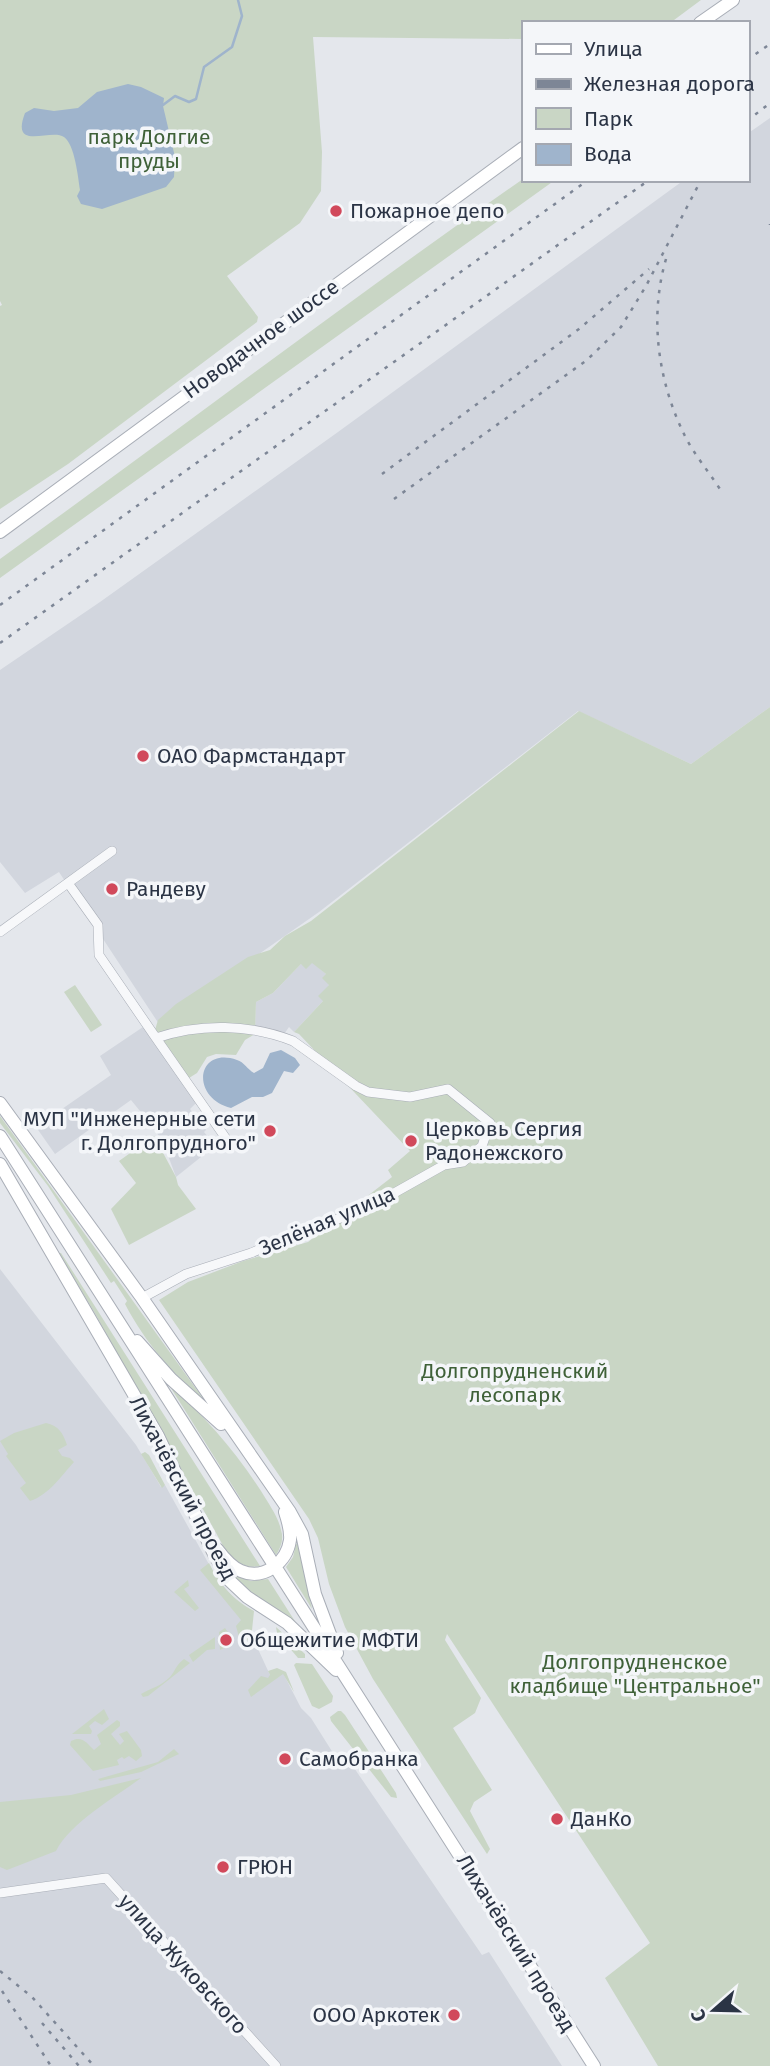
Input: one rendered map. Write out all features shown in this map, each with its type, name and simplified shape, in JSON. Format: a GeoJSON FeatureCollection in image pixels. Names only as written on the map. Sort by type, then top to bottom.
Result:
{"type":"FeatureCollection","features":[{"type":"Feature","properties":{"kind":"main road"},"geometry":{"type":"LineString","coordinates":[[704,21],[733,0]]}},
{"type":"Feature","properties":{"kind":"main road","name":"Новодачное шоссе"},"geometry":{"type":"LineString","coordinates":[[0,532],[522,149]]}},
{"type":"Feature","properties":{"kind":"main road"},"geometry":{"type":"LineString","coordinates":[[0,1103],[142,1298],[239,1441]]}},
{"type":"Feature","properties":{"kind":"main road","name":"Лихачёвский проезд"},"geometry":{"type":"LineString","coordinates":[[0,1136],[594,2066]]}},
{"type":"Feature","properties":{"kind":"main road","name":"Лихачёвский проезд"},"geometry":{"type":"LineString","coordinates":[[0,1152],[85,1271]]}},
{"type":"Feature","properties":{"kind":"main road","name":"Лихачёвский проезд"},"geometry":{"type":"LineString","coordinates":[[0,1164],[158,1436],[221,1568],[238,1590],[287,1623],[347,1679]]}},
{"type":"Feature","properties":{"kind":"main road","name":"Лихачёвский проезд"},"geometry":{"type":"LineString","coordinates":[[0,1180],[57,1263]]}},
{"type":"Feature","properties":{"kind":"main road"},"geometry":{"type":"LineString","coordinates":[[115,1317],[171,1379],[239,1441]]}},
{"type":"Feature","properties":{"kind":"main road","name":"Лихачёвский проезд"},"geometry":{"type":"LineString","coordinates":[[239,1441],[283,1502],[302,1534],[321,1614],[347,1679]]}},
{"type":"Feature","properties":{"kind":"main road"},"geometry":{"type":"LineString","coordinates":[[204,1532],[222,1555],[241,1571],[259,1573],[275,1567],[285,1556],[290,1536],[283,1502]]}},
{"type":"Feature","properties":{"kind":"street"},"geometry":{"type":"LineString","coordinates":[[0,932],[112,851]]}},
{"type":"Feature","properties":{"kind":"street"},"geometry":{"type":"LineString","coordinates":[[68,883],[98,925],[99,955],[227,1140]]}},
{"type":"Feature","properties":{"kind":"street","name":"Зелёная улица"},"geometry":{"type":"LineString","coordinates":[[142,1298],[186,1274],[251,1253],[364,1210],[444,1165],[463,1162],[482,1146],[491,1123],[448,1088],[410,1097],[368,1092],[293,1041],[282,1037],[230,1028],[177,1031],[156,1038]]}},
{"type":"Feature","properties":{"kind":"street","name":"улица Жуковского"},"geometry":{"type":"LineString","coordinates":[[0,1894],[106,1878],[276,2066]]}},
{"type":"Feature","properties":{"kind":"shaded area"},"geometry":{"type":"Polygon","coordinates":[[[770,118],[770,707],[691,764],[578,711],[319,912],[159,1024],[59,872],[25,893],[0,862],[0,670],[338,432],[681,182],[749,182],[749,133],[770,118]]]}},
{"type":"Feature","properties":{"kind":"shaded area"},"geometry":{"type":"Polygon","coordinates":[[[312,962],[326,974],[329,985],[323,1001],[294,1032],[289,1027],[282,1037],[255,1030],[256,1002],[273,993],[301,964],[312,962]]]}},
{"type":"Feature","properties":{"kind":"shaded area"},"geometry":{"type":"Polygon","coordinates":[[[143,1027],[197,1102],[190,1109],[209,1138],[205,1141],[207,1145],[199,1152],[201,1157],[176,1177],[163,1142],[131,1100],[55,1154],[36,1127],[111,1075],[100,1056],[143,1027]]]}},
{"type":"Feature","properties":{"kind":"shaded area"},"geometry":{"type":"Polygon","coordinates":[[[0,1269],[136,1445],[161,1487],[165,1485],[216,1577],[237,1602],[251,1636],[252,1646],[258,1649],[270,1675],[283,1673],[301,1708],[311,1718],[340,1764],[348,1759],[482,1955],[489,1952],[562,2066],[0,2066],[0,1269]]]}},
{"type":"Feature","properties":{"kind":"green space","name":"парк Долгие пруды"},"geometry":{"type":"Polygon","coordinates":[[[0,0],[701,0],[673,21],[522,21],[522,39],[313,37],[322,152],[321,191],[300,223],[227,276],[258,317],[257,322],[68,464],[0,509],[0,0]]]}},
{"type":"Feature","properties":{"kind":"green space"},"geometry":{"type":"Polygon","coordinates":[[[522,180],[522,182],[552,182],[0,578],[0,559],[522,180]]]}},
{"type":"Feature","properties":{"kind":"green space","name":"Долгопрудненский лесопарк"},"geometry":{"type":"Polygon","coordinates":[[[770,707],[770,2066],[658,2066],[605,1978],[650,1943],[447,1634],[445,1640],[481,1698],[475,1713],[453,1728],[492,1790],[474,1802],[470,1811],[490,1849],[487,1854],[373,1679],[345,1627],[329,1584],[318,1538],[309,1519],[159,1300],[188,1282],[243,1261],[308,1242],[392,1177],[388,1170],[410,1151],[299,1034],[294,1032],[323,1001],[318,996],[329,985],[322,978],[326,974],[312,963],[306,969],[301,964],[273,993],[256,1002],[255,1034],[245,1040],[236,1055],[216,1054],[207,1057],[197,1073],[189,1078],[155,1030],[158,1020],[176,1004],[248,957],[270,950],[285,936],[311,921],[579,711],[691,764],[770,707]]]}},
{"type":"Feature","properties":{"kind":"green space"},"geometry":{"type":"Polygon","coordinates":[[[75,985],[102,1025],[91,1032],[64,992],[75,985]]]}},
{"type":"Feature","properties":{"kind":"green space"},"geometry":{"type":"Polygon","coordinates":[[[0,1116],[207,1404],[151,1345],[133,1319],[125,1304],[127,1301],[114,1281],[111,1283],[48,1186],[0,1123],[0,1116]]]}},
{"type":"Feature","properties":{"kind":"green space"},"geometry":{"type":"Polygon","coordinates":[[[154,1136],[178,1185],[196,1209],[129,1245],[111,1209],[136,1183],[119,1161],[154,1136]]]}},
{"type":"Feature","properties":{"kind":"green space"},"geometry":{"type":"Polygon","coordinates":[[[59,1253],[260,1566],[241,1564],[226,1551],[59,1253]]]}},
{"type":"Feature","properties":{"kind":"green space"},"geometry":{"type":"Polygon","coordinates":[[[169,1385],[219,1435],[261,1491],[282,1533],[282,1543],[276,1555],[169,1385]]]}},
{"type":"Feature","properties":{"kind":"green space"},"geometry":{"type":"Polygon","coordinates":[[[46,1423],[57,1428],[62,1434],[67,1445],[58,1450],[62,1456],[74,1462],[49,1490],[30,1501],[20,1488],[26,1483],[6,1456],[8,1454],[0,1441],[14,1433],[46,1423]]]}},
{"type":"Feature","properties":{"kind":"green space"},"geometry":{"type":"Polygon","coordinates":[[[145,1452],[165,1485],[162,1488],[141,1454],[145,1452]]]}},
{"type":"Feature","properties":{"kind":"green space"},"geometry":{"type":"Polygon","coordinates":[[[296,1544],[299,1545],[312,1609],[286,1567],[293,1557],[296,1544]]]}},
{"type":"Feature","properties":{"kind":"green space"},"geometry":{"type":"Polygon","coordinates":[[[209,1563],[227,1591],[254,1611],[251,1640],[240,1641],[236,1626],[241,1620],[200,1570],[209,1563]]]}},
{"type":"Feature","properties":{"kind":"green space"},"geometry":{"type":"Polygon","coordinates":[[[232,1575],[251,1581],[268,1579],[298,1626],[249,1594],[232,1575]]]}},
{"type":"Feature","properties":{"kind":"green space"},"geometry":{"type":"Polygon","coordinates":[[[188,1580],[189,1586],[184,1589],[199,1608],[195,1611],[174,1592],[188,1580]]]}},
{"type":"Feature","properties":{"kind":"green space"},"geometry":{"type":"Polygon","coordinates":[[[276,1627],[305,1654],[305,1658],[298,1658],[277,1633],[276,1627]]]}},
{"type":"Feature","properties":{"kind":"green space"},"geometry":{"type":"Polygon","coordinates":[[[225,1628],[230,1635],[230,1642],[220,1650],[219,1632],[225,1628]]]}},
{"type":"Feature","properties":{"kind":"green space"},"geometry":{"type":"Polygon","coordinates":[[[215,1637],[215,1649],[207,1650],[193,1662],[189,1655],[215,1637]]]}},
{"type":"Feature","properties":{"kind":"green space"},"geometry":{"type":"Polygon","coordinates":[[[184,1659],[190,1663],[148,1696],[143,1697],[141,1694],[170,1677],[184,1659]]]}},
{"type":"Feature","properties":{"kind":"green space"},"geometry":{"type":"Polygon","coordinates":[[[312,1664],[333,1696],[332,1702],[319,1709],[312,1706],[294,1665],[312,1664]]]}},
{"type":"Feature","properties":{"kind":"green space"},"geometry":{"type":"Polygon","coordinates":[[[277,1668],[286,1672],[294,1692],[283,1674],[251,1697],[248,1690],[261,1676],[268,1678],[268,1671],[277,1668]]]}},
{"type":"Feature","properties":{"kind":"green space"},"geometry":{"type":"Polygon","coordinates":[[[104,1709],[109,1719],[102,1725],[95,1721],[89,1726],[91,1734],[72,1734],[104,1709]]]}},
{"type":"Feature","properties":{"kind":"green space"},"geometry":{"type":"Polygon","coordinates":[[[338,1711],[345,1715],[397,1798],[391,1797],[331,1721],[330,1717],[338,1711]]]}},
{"type":"Feature","properties":{"kind":"green space"},"geometry":{"type":"Polygon","coordinates":[[[117,1720],[120,1726],[111,1734],[120,1745],[124,1741],[119,1734],[127,1731],[141,1750],[142,1756],[136,1761],[129,1756],[124,1759],[122,1757],[117,1760],[119,1765],[93,1771],[70,1745],[71,1741],[81,1739],[94,1750],[101,1744],[97,1735],[117,1720]]]}},
{"type":"Feature","properties":{"kind":"green space"},"geometry":{"type":"Polygon","coordinates":[[[174,1749],[179,1754],[141,1772],[100,1781],[98,1779],[158,1762],[174,1749]]]}},
{"type":"Feature","properties":{"kind":"green space"},"geometry":{"type":"Polygon","coordinates":[[[141,1778],[82,1820],[56,1851],[7,1870],[0,1867],[0,1802],[71,1795],[141,1778]]]}},
{"type":"Feature","properties":{"kind":"water"},"geometry":{"type":"Polygon","coordinates":[[[128,84],[164,98],[163,106],[175,157],[174,177],[166,187],[102,209],[81,204],[77,196],[80,190],[75,162],[68,141],[58,135],[27,135],[23,132],[22,125],[25,113],[34,108],[54,111],[78,108],[97,92],[128,84]]]}},
{"type":"Feature","properties":{"kind":"water"},"geometry":{"type":"Polygon","coordinates":[[[281,1050],[295,1058],[300,1065],[293,1073],[284,1071],[272,1093],[263,1097],[252,1097],[231,1108],[218,1102],[204,1085],[206,1066],[213,1060],[237,1060],[254,1073],[263,1068],[270,1053],[281,1050]]]}},
{"type":"Feature","properties":{"kind":"waterway"},"geometry":{"type":"LineString","coordinates":[[163,105],[175,96],[189,102],[196,99],[204,67],[232,47],[242,16],[238,0]]}},
{"type":"Feature","properties":{"kind":"railway"},"geometry":{"type":"LineString","coordinates":[[749,59],[770,44]]}},
{"type":"Feature","properties":{"kind":"railway"},"geometry":{"type":"LineString","coordinates":[[749,119],[770,103]]}},
{"type":"Feature","properties":{"kind":"railway"},"geometry":{"type":"LineString","coordinates":[[0,605],[585,182]]}},
{"type":"Feature","properties":{"kind":"railway"},"geometry":{"type":"LineString","coordinates":[[0,643],[646,182]]}},
{"type":"Feature","properties":{"kind":"railway"},"geometry":{"type":"LineString","coordinates":[[394,499],[587,360],[621,327],[646,286],[700,182]]}},
{"type":"Feature","properties":{"kind":"railway"},"geometry":{"type":"LineString","coordinates":[[666,259],[657,326],[662,371],[684,434],[723,494]]}},
{"type":"Feature","properties":{"kind":"railway"},"geometry":{"type":"LineString","coordinates":[[382,474],[579,329],[649,269]]}},
{"type":"Feature","properties":{"kind":"railway"},"geometry":{"type":"LineString","coordinates":[[0,1971],[32,1997],[94,2066]]}},
{"type":"Feature","properties":{"kind":"railway"},"geometry":{"type":"LineString","coordinates":[[2,1991],[51,2066]]}},
{"type":"Feature","properties":{"kind":"railway"},"geometry":{"type":"LineString","coordinates":[[42,2023],[79,2066]]}},
{"type":"Feature","properties":{"kind":"place","name":"Пожарное депо"},"geometry":{"type":"Point","coordinates":[336,211]}},
{"type":"Feature","properties":{"kind":"place","name":"ОАО Фармстандарт"},"geometry":{"type":"Point","coordinates":[143,756]}},
{"type":"Feature","properties":{"kind":"place","name":"Рандеву"},"geometry":{"type":"Point","coordinates":[112,889]}},
{"type":"Feature","properties":{"kind":"place","name":"МУП \"Инженерные сети г. Долгопрудного\""},"geometry":{"type":"Point","coordinates":[270,1131]}},
{"type":"Feature","properties":{"kind":"place","name":"Церковь Сергия Радонежского"},"geometry":{"type":"Point","coordinates":[411,1141]}},
{"type":"Feature","properties":{"kind":"place","name":"Общежитие МФТИ"},"geometry":{"type":"Point","coordinates":[226,1640]}},
{"type":"Feature","properties":{"kind":"place","name":"Самобранка"},"geometry":{"type":"Point","coordinates":[285,1759]}},
{"type":"Feature","properties":{"kind":"place","name":"ДанКо"},"geometry":{"type":"Point","coordinates":[557,1819]}},
{"type":"Feature","properties":{"kind":"place","name":"ГРЮН"},"geometry":{"type":"Point","coordinates":[223,1867]}},
{"type":"Feature","properties":{"kind":"place","name":"ООО Аркотек"},"geometry":{"type":"Point","coordinates":[454,2015]}},
{"type":"Feature","properties":{"kind":"park label","name":"Долгопрудненское кладбище \"Центральное\""},"geometry":{"type":"Point","coordinates":[635,1674]}}]}
